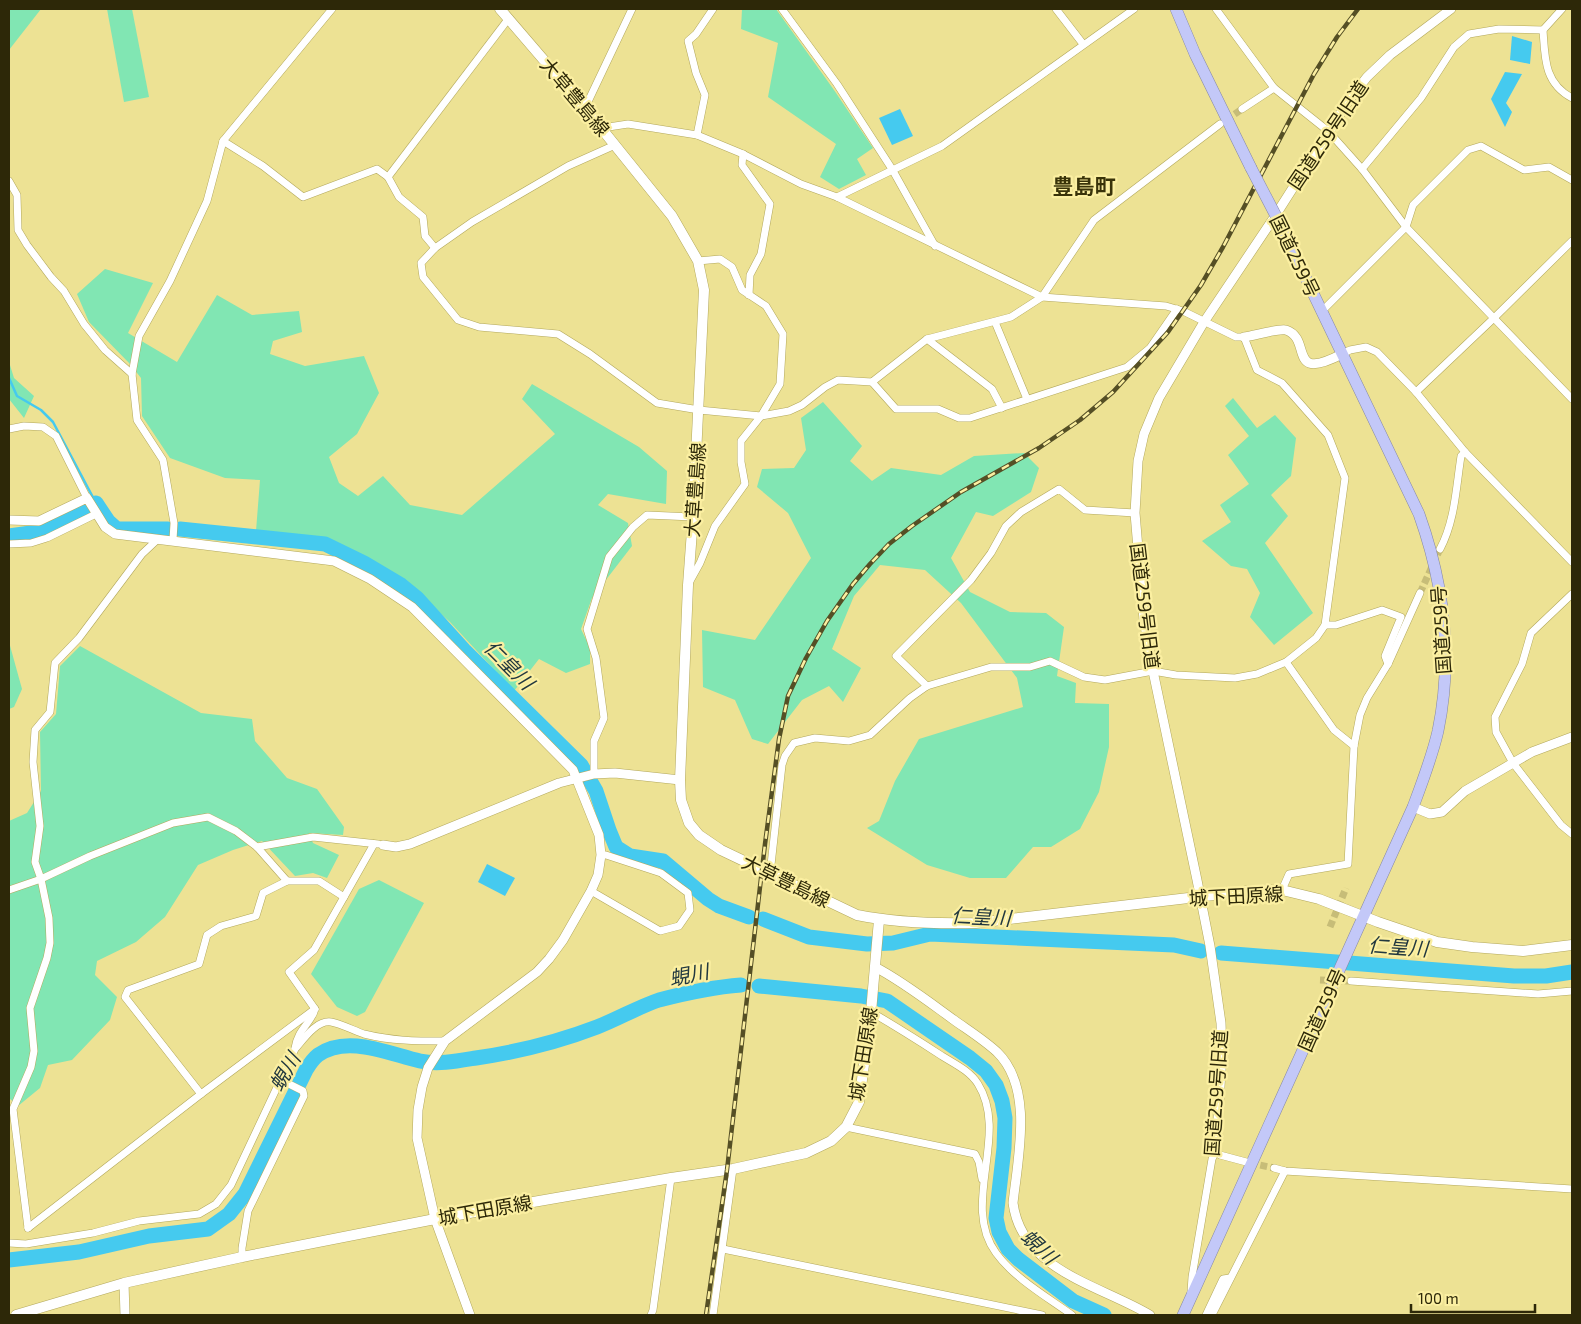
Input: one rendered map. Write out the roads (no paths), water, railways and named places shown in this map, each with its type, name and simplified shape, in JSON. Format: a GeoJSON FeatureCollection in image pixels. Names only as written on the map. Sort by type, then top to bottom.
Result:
{"type":"FeatureCollection","features":[{"type":"Feature","properties":{"kind":"highway","name":"国道259号"},"geometry":{"type":"LineString","coordinates":[[1176,9],[1195,54],[1420,514],[1431,547],[1438,578],[1445,627],[1445,679],[1438,732],[1412,808],[1183,1315]]}},
{"type":"Feature","properties":{"kind":"main road","name":"大草豊島線"},"geometry":{"type":"LineString","coordinates":[[500,9],[602,128],[672,216],[698,260],[704,290],[699,410],[688,584],[680,780],[681,800],[689,823],[698,835],[721,850],[857,915],[879,920]]}},
{"type":"Feature","properties":{"kind":"main road","name":"城下田原線"},"geometry":{"type":"LineString","coordinates":[[22,1315],[124,1283],[242,1257],[435,1219],[670,1178],[733,1169],[806,1153],[831,1141],[846,1126],[859,1102],[871,1012],[872,983],[879,920],[937,924],[976,923],[1248,891],[1282,890],[1319,899],[1437,942],[1523,951],[1572,945]]}},
{"type":"Feature","properties":{"kind":"street"},"geometry":{"type":"LineString","coordinates":[[173,540],[174,524],[163,460],[137,420],[132,374],[139,336],[170,281],[207,202],[224,141],[332,9]]}},
{"type":"Feature","properties":{"kind":"street"},"geometry":{"type":"LineString","coordinates":[[585,108],[631,9]]}},
{"type":"Feature","properties":{"kind":"street"},"geometry":{"type":"LineString","coordinates":[[697,134],[705,95],[696,73],[688,41],[696,34],[713,9]]}},
{"type":"Feature","properties":{"kind":"street"},"geometry":{"type":"LineString","coordinates":[[782,9],[837,84],[892,170],[935,246]]}},
{"type":"Feature","properties":{"kind":"street"},"geometry":{"type":"LineString","coordinates":[[1056,9],[1084,44]]}},
{"type":"Feature","properties":{"kind":"street"},"geometry":{"type":"LineString","coordinates":[[837,197],[942,146],[1134,9]]}},
{"type":"Feature","properties":{"kind":"street"},"geometry":{"type":"LineString","coordinates":[[1216,9],[1274,88],[1328,131],[1362,169],[1406,227],[1572,399]]}},
{"type":"Feature","properties":{"kind":"street","name":"国道259号旧道"},"geometry":{"type":"LineString","coordinates":[[1191,1298],[1192,1277],[1212,1159],[1216,1151],[1222,1054],[1221,1023],[1210,946],[1144,620],[1135,513],[1138,461],[1144,434],[1159,398],[1204,322],[1275,216],[1328,131],[1368,77],[1390,55],[1450,9]]}},
{"type":"Feature","properties":{"kind":"street"},"geometry":{"type":"LineString","coordinates":[[1562,9],[1543,30],[1546,67],[1560,91],[1572,98]]}},
{"type":"Feature","properties":{"kind":"street"},"geometry":{"type":"LineString","coordinates":[[388,177],[509,18]]}},
{"type":"Feature","properties":{"kind":"street"},"geometry":{"type":"LineString","coordinates":[[1362,169],[1422,98],[1454,47],[1469,34],[1499,29],[1543,30]]}},
{"type":"Feature","properties":{"kind":"street"},"geometry":{"type":"LineString","coordinates":[[1242,109],[1274,88]]}},
{"type":"Feature","properties":{"kind":"street"},"geometry":{"type":"LineString","coordinates":[[602,128],[628,124],[697,134],[743,154],[801,184],[837,197],[1042,298],[1166,306],[1177,309],[1236,337],[1287,330],[1297,338],[1300,352],[1304,358],[1316,364],[1323,364],[1350,350],[1366,347],[1377,352],[1416,392],[1466,452],[1572,562]]}},
{"type":"Feature","properties":{"kind":"street"},"geometry":{"type":"LineString","coordinates":[[615,145],[568,166],[472,222],[435,248],[421,263],[423,277],[458,320],[478,327],[558,334],[590,354],[657,403],[699,410],[761,416],[789,411],[802,405],[825,387],[838,380],[872,382],[927,339],[1011,318],[1042,298],[1094,220],[1220,124]]}},
{"type":"Feature","properties":{"kind":"street"},"geometry":{"type":"LineString","coordinates":[[224,141],[263,166],[303,197],[377,170],[388,177],[399,197],[423,217],[425,236],[435,248]]}},
{"type":"Feature","properties":{"kind":"street"},"geometry":{"type":"LineString","coordinates":[[1320,311],[1406,227],[1413,205],[1468,150],[1480,146],[1524,170],[1549,167],[1572,180]]}},
{"type":"Feature","properties":{"kind":"street"},"geometry":{"type":"LineString","coordinates":[[743,154],[742,165],[770,204],[761,254],[750,275],[749,295]]}},
{"type":"Feature","properties":{"kind":"street"},"geometry":{"type":"LineString","coordinates":[[9,181],[17,195],[18,230],[27,245],[64,291],[84,324],[105,350],[132,374]]}},
{"type":"Feature","properties":{"kind":"street"},"geometry":{"type":"LineString","coordinates":[[1416,392],[1572,241]]}},
{"type":"Feature","properties":{"kind":"street"},"geometry":{"type":"LineString","coordinates":[[688,584],[700,563],[715,526],[745,484],[741,462],[741,441],[761,416],[780,384],[783,334],[766,306],[742,290],[732,267],[720,259],[698,260]]}},
{"type":"Feature","properties":{"kind":"street"},"geometry":{"type":"LineString","coordinates":[[872,382],[896,409],[938,409],[958,418],[970,418],[1127,366],[1150,348],[1177,309]]}},
{"type":"Feature","properties":{"kind":"street"},"geometry":{"type":"LineString","coordinates":[[995,322],[1027,399]]}},
{"type":"Feature","properties":{"kind":"street"},"geometry":{"type":"LineString","coordinates":[[770,874],[782,765],[785,756],[794,743],[815,738],[849,741],[870,735],[910,698],[927,686],[991,667],[1030,666],[1050,661],[1084,677],[1105,680],[1153,671],[1176,675],[1235,678],[1256,674],[1286,662],[1316,638],[1325,625],[1345,478],[1328,435],[1282,383],[1257,370],[1244,337]]}},
{"type":"Feature","properties":{"kind":"street"},"geometry":{"type":"LineString","coordinates":[[927,339],[992,389],[1002,408]]}},
{"type":"Feature","properties":{"kind":"street"},"geometry":{"type":"LineString","coordinates":[[9,429],[24,426],[43,427],[56,436],[96,514],[105,527],[115,534],[334,562],[370,579],[412,607],[573,770],[599,834],[601,855],[598,875],[591,890],[563,940],[549,959],[537,972],[445,1041],[428,1068],[422,1087],[418,1110],[417,1138],[435,1219],[470,1315]]}},
{"type":"Feature","properties":{"kind":"street"},"geometry":{"type":"LineString","coordinates":[[1440,549],[1447,536],[1452,516],[1461,456],[1466,452]]}},
{"type":"Feature","properties":{"kind":"street"},"geometry":{"type":"LineString","coordinates":[[927,686],[896,656],[971,580],[991,553],[1006,526],[1021,512],[1059,489],[1085,510],[1135,513]]}},
{"type":"Feature","properties":{"kind":"street"},"geometry":{"type":"LineString","coordinates":[[9,520],[39,521],[87,498]]}},
{"type":"Feature","properties":{"kind":"street"},"geometry":{"type":"LineString","coordinates":[[9,544],[31,543],[47,538],[96,514]]}},
{"type":"Feature","properties":{"kind":"street"},"geometry":{"type":"LineString","coordinates":[[594,774],[594,741],[604,718],[596,658],[587,629],[609,557],[633,527],[647,515],[693,517]]}},
{"type":"Feature","properties":{"kind":"street"},"geometry":{"type":"LineString","coordinates":[[158,539],[142,554],[79,638],[55,663],[50,712],[35,730],[32,762],[40,826],[35,862],[41,879],[49,918],[50,943],[47,958],[30,1008],[34,1052],[31,1067],[13,1109],[28,1228],[315,1009]]}},
{"type":"Feature","properties":{"kind":"street"},"geometry":{"type":"LineString","coordinates":[[1282,890],[1289,874],[1348,864],[1354,746],[1360,715],[1363,706],[1388,664],[1420,593]]}},
{"type":"Feature","properties":{"kind":"street"},"geometry":{"type":"LineString","coordinates":[[1572,594],[1531,633],[1522,664],[1495,717],[1496,732],[1512,763],[1561,825],[1572,834]]}},
{"type":"Feature","properties":{"kind":"street"},"geometry":{"type":"LineString","coordinates":[[1325,625],[1336,625],[1382,610],[1401,617],[1385,656],[1388,664]]}},
{"type":"Feature","properties":{"kind":"street"},"geometry":{"type":"LineString","coordinates":[[1286,662],[1334,730],[1354,746]]}},
{"type":"Feature","properties":{"kind":"street"},"geometry":{"type":"LineString","coordinates":[[1412,808],[1430,814],[1442,812],[1466,791],[1512,763],[1532,752],[1572,736]]}},
{"type":"Feature","properties":{"kind":"street"},"geometry":{"type":"LineString","coordinates":[[257,847],[313,837],[396,847],[410,844],[559,783],[594,774],[615,773],[680,780]]}},
{"type":"Feature","properties":{"kind":"street"},"geometry":{"type":"LineString","coordinates":[[9,890],[41,879],[90,856],[173,823],[208,817],[236,831],[257,847],[287,881]]}},
{"type":"Feature","properties":{"kind":"street"},"geometry":{"type":"LineString","coordinates":[[315,1009],[289,972],[314,950],[344,897],[378,844]]}},
{"type":"Feature","properties":{"kind":"street"},"geometry":{"type":"LineString","coordinates":[[591,890],[660,931],[679,926],[690,910],[688,892],[661,873],[601,855]]}},
{"type":"Feature","properties":{"kind":"street"},"geometry":{"type":"LineString","coordinates":[[202,1094],[125,997],[128,990],[199,964],[207,935],[222,926],[256,916],[263,893],[287,881],[319,881],[344,897]]}},
{"type":"Feature","properties":{"kind":"street"},"geometry":{"type":"LineString","coordinates":[[874,967],[984,1041],[1006,1062],[1014,1077],[1021,1117],[1014,1209],[1020,1230],[1029,1244],[1062,1271],[1150,1315]]}},
{"type":"Feature","properties":{"kind":"street"},"geometry":{"type":"LineString","coordinates":[[1351,981],[1538,994],[1572,991]]}},
{"type":"Feature","properties":{"kind":"street"},"geometry":{"type":"LineString","coordinates":[[295,1049],[296,1040],[315,1009]]}},
{"type":"Feature","properties":{"kind":"street"},"geometry":{"type":"LineString","coordinates":[[871,1012],[966,1071],[977,1082],[986,1099],[989,1116],[989,1140],[983,1190]]}},
{"type":"Feature","properties":{"kind":"street"},"geometry":{"type":"LineString","coordinates":[[9,1243],[26,1244],[94,1233],[140,1221],[199,1214],[216,1204],[231,1184],[295,1049],[319,1025],[330,1022],[364,1034],[402,1042],[445,1041]]}},
{"type":"Feature","properties":{"kind":"street"},"geometry":{"type":"LineString","coordinates":[[242,1257],[248,1211],[304,1096],[303,1091],[281,1080]]}},
{"type":"Feature","properties":{"kind":"street"},"geometry":{"type":"LineString","coordinates":[[846,1126],[975,1154],[979,1162],[983,1190],[985,1231],[994,1252],[1009,1269],[1072,1315]]}},
{"type":"Feature","properties":{"kind":"street"},"geometry":{"type":"LineString","coordinates":[[1216,1151],[1220,1155],[1250,1163]]}},
{"type":"Feature","properties":{"kind":"street"},"geometry":{"type":"LineString","coordinates":[[1274,1168],[1284,1171],[1572,1189]]}},
{"type":"Feature","properties":{"kind":"street"},"geometry":{"type":"LineString","coordinates":[[713,1315],[733,1169]]}},
{"type":"Feature","properties":{"kind":"street"},"geometry":{"type":"LineString","coordinates":[[1212,1315],[1284,1171]]}},
{"type":"Feature","properties":{"kind":"street"},"geometry":{"type":"LineString","coordinates":[[651,1315],[670,1178]]}},
{"type":"Feature","properties":{"kind":"street"},"geometry":{"type":"LineString","coordinates":[[722,1249],[1042,1315]]}},
{"type":"Feature","properties":{"kind":"street"},"geometry":{"type":"LineString","coordinates":[[1206,1315],[1223,1279],[1230,1278]]}},
{"type":"Feature","properties":{"kind":"street"},"geometry":{"type":"LineString","coordinates":[[124,1283],[125,1315]]}},
{"type":"Feature","properties":{"kind":"water"},"geometry":{"type":"Polygon","coordinates":[[[1512,36],[1532,42],[1530,64],[1510,60],[1512,36]]]}},
{"type":"Feature","properties":{"kind":"water"},"geometry":{"type":"Polygon","coordinates":[[[1505,72],[1522,74],[1506,103],[1512,112],[1505,127],[1491,99],[1505,72]]]}},
{"type":"Feature","properties":{"kind":"water"},"geometry":{"type":"Polygon","coordinates":[[[900,109],[913,136],[892,145],[879,118],[900,109]]]}},
{"type":"Feature","properties":{"kind":"water"},"geometry":{"type":"Polygon","coordinates":[[[487,864],[515,878],[505,896],[478,882],[487,864]]]}},
{"type":"Feature","properties":{"kind":"waterway"},"geometry":{"type":"LineString","coordinates":[[9,378],[17,396],[41,410],[53,422],[96,503]]}},
{"type":"Feature","properties":{"kind":"waterway","name":"仁皇川"},"geometry":{"type":"LineString","coordinates":[[96,503],[108,521],[117,529],[168,529]]}},
{"type":"Feature","properties":{"kind":"waterway","name":"仁皇川"},"geometry":{"type":"LineString","coordinates":[[9,536],[38,532],[85,509]]}},
{"type":"Feature","properties":{"kind":"waterway","name":"仁皇川"},"geometry":{"type":"LineString","coordinates":[[180,529],[325,544],[364,563],[401,585],[417,598],[464,650],[581,765],[596,791],[616,847],[630,856],[663,861],[708,899],[719,906],[749,917]]}},
{"type":"Feature","properties":{"kind":"waterway","name":"仁皇川"},"geometry":{"type":"LineString","coordinates":[[763,919],[809,937],[867,944],[893,943],[930,934],[1174,945],[1201,951]]}},
{"type":"Feature","properties":{"kind":"waterway","name":"仁皇川"},"geometry":{"type":"LineString","coordinates":[[1221,953],[1514,976],[1546,976],[1572,972]]}},
{"type":"Feature","properties":{"kind":"waterway","name":"蜆川"},"geometry":{"type":"LineString","coordinates":[[9,1260],[79,1252],[149,1236],[208,1229],[229,1214],[245,1194],[306,1070],[318,1055],[329,1049],[355,1046],[382,1050],[420,1061],[441,1063],[491,1056],[552,1042],[605,1024],[659,1000],[721,987],[741,985]]}},
{"type":"Feature","properties":{"kind":"waterway","name":"蜆川"},"geometry":{"type":"LineString","coordinates":[[759,986],[861,996],[887,1001],[986,1071],[996,1085],[1002,1101],[1005,1118],[1004,1148],[996,1218],[999,1232],[1008,1249],[1018,1259],[1073,1301],[1104,1315]]}},
{"type":"Feature","properties":{"kind":"tunnel"},"geometry":{"type":"LineString","coordinates":[[1226,120],[1242,109]]}},
{"type":"Feature","properties":{"kind":"tunnel"},"geometry":{"type":"LineString","coordinates":[[1420,593],[1440,549]]}},
{"type":"Feature","properties":{"kind":"tunnel"},"geometry":{"type":"LineString","coordinates":[[1330,927],[1346,888]]}},
{"type":"Feature","properties":{"kind":"tunnel"},"geometry":{"type":"LineString","coordinates":[[1320,980],[1351,981]]}},
{"type":"Feature","properties":{"kind":"tunnel"},"geometry":{"type":"LineString","coordinates":[[1250,1163],[1274,1168]]}},
{"type":"Feature","properties":{"kind":"railway"},"geometry":{"type":"LineString","coordinates":[[706,1315],[727,1170],[779,739],[788,696],[806,658],[827,621],[853,584],[889,544],[961,492],[1039,448],[1080,420],[1113,392],[1168,332],[1201,285],[1223,247],[1314,74],[1337,37],[1358,9]]}},
{"type":"Feature","properties":{"kind":"district","name":"豊島町"},"geometry":{"type":"Point","coordinates":[1084,187]}}]}
